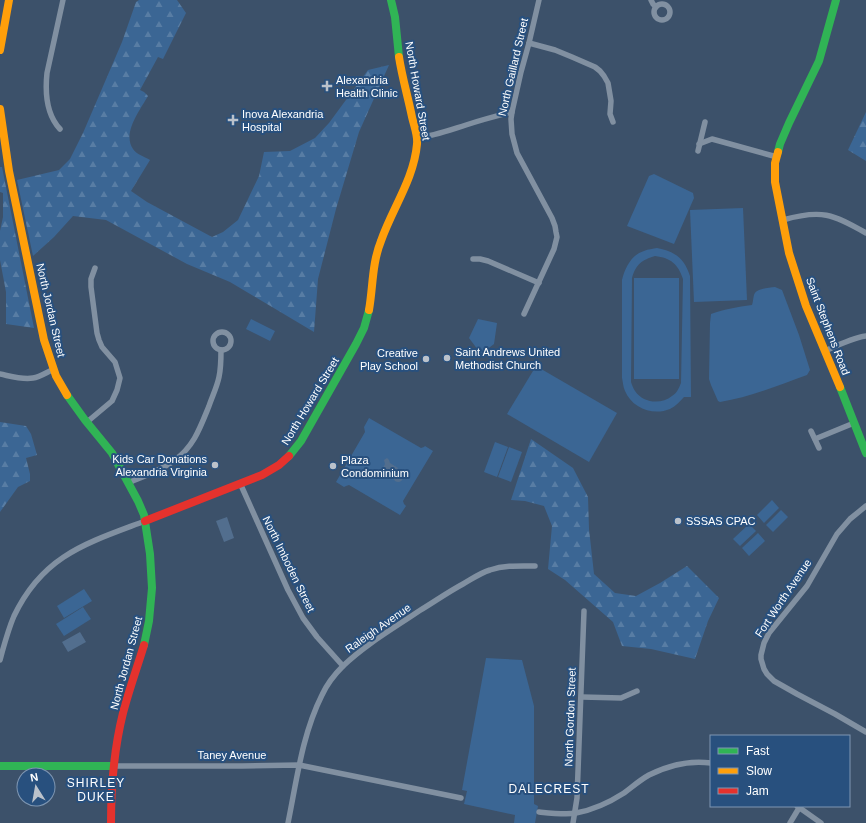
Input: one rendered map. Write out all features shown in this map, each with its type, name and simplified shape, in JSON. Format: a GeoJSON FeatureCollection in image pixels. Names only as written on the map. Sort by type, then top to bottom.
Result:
{"type":"FeatureCollection","features":[{"type":"Feature","properties":{"kind":"street"},"geometry":{"type":"LineString","coordinates":[[0,50],[9,0]]}},
{"type":"Feature","properties":{"kind":"street"},"geometry":{"type":"LineString","coordinates":[[60,129],[54,123],[50,115],[46,97],[46,80],[63,0]]}},
{"type":"Feature","properties":{"kind":"street","name":"North Howard Street"},"geometry":{"type":"LineString","coordinates":[[0,660],[18,608],[44,573],[61,558],[97,539],[262,475],[286,459],[297,447],[364,328],[372,295],[373,275],[378,250],[386,228],[407,184],[414,163],[417,138],[401,68],[396,21],[391,0]]}},
{"type":"Feature","properties":{"kind":"street","name":"North Gaillard Street"},"geometry":{"type":"LineString","coordinates":[[524,314],[554,249],[557,238],[552,218],[517,153],[512,134],[512,112],[539,0]]}},
{"type":"Feature","properties":{"kind":"street"},"geometry":{"type":"LineString","coordinates":[[651,0],[656,7]]}},
{"type":"Feature","properties":{"kind":"street","name":"Saint Stephens Road"},"geometry":{"type":"LineString","coordinates":[[836,0],[819,61],[780,144],[775,168],[775,182],[789,253],[799,286],[866,453]]}},
{"type":"Feature","properties":{"kind":"street"},"geometry":{"type":"LineString","coordinates":[[529,43],[577,58],[600,71],[608,83],[611,101],[610,114],[613,122]]}},
{"type":"Feature","properties":{"kind":"street","name":"North Jordan Street"},"geometry":{"type":"LineString","coordinates":[[0,109],[4,159],[44,340],[54,369],[66,394],[112,452],[138,501],[145,521],[152,570],[151,611],[144,644],[123,713],[117,741],[111,790],[111,823]]}},
{"type":"Feature","properties":{"kind":"street"},"geometry":{"type":"LineString","coordinates":[[417,138],[448,131],[512,112]]}},
{"type":"Feature","properties":{"kind":"street"},"geometry":{"type":"LineString","coordinates":[[698,151],[705,122]]}},
{"type":"Feature","properties":{"kind":"street"},"geometry":{"type":"LineString","coordinates":[[704,129],[712,139],[777,158]]}},
{"type":"Feature","properties":{"kind":"street"},"geometry":{"type":"LineString","coordinates":[[699,144],[712,139]]}},
{"type":"Feature","properties":{"kind":"street"},"geometry":{"type":"LineString","coordinates":[[783,220],[805,214],[821,214],[840,219],[866,233]]}},
{"type":"Feature","properties":{"kind":"street"},"geometry":{"type":"LineString","coordinates":[[473,259],[488,260],[539,283]]}},
{"type":"Feature","properties":{"kind":"street"},"geometry":{"type":"LineString","coordinates":[[87,422],[112,401],[120,378],[115,362],[102,347],[97,333],[91,287],[91,279],[95,268]]}},
{"type":"Feature","properties":{"kind":"street"},"geometry":{"type":"LineString","coordinates":[[825,351],[839,344],[866,336]]}},
{"type":"Feature","properties":{"kind":"street"},"geometry":{"type":"LineString","coordinates":[[128,483],[169,464],[187,450],[200,428],[216,385],[220,368],[221,350]]}},
{"type":"Feature","properties":{"kind":"street"},"geometry":{"type":"LineString","coordinates":[[0,374],[33,378],[54,369]]}},
{"type":"Feature","properties":{"kind":"street"},"geometry":{"type":"LineString","coordinates":[[815,439],[854,423]]}},
{"type":"Feature","properties":{"kind":"street"},"geometry":{"type":"LineString","coordinates":[[811,431],[819,448]]}},
{"type":"Feature","properties":{"kind":"street","name":"North Imboden Street"},"geometry":{"type":"LineString","coordinates":[[240,484],[300,613],[314,633],[343,666]]}},
{"type":"Feature","properties":{"kind":"street","name":"Fort Worth Avenue"},"geometry":{"type":"LineString","coordinates":[[866,506],[850,519],[837,534],[807,586],[769,633],[764,643],[761,659],[764,669],[774,681],[866,732]]}},
{"type":"Feature","properties":{"kind":"street","name":"Raleigh Avenue"},"geometry":{"type":"LineString","coordinates":[[288,823],[299,765],[311,718],[322,694],[336,673],[358,653],[379,638],[429,604],[474,577],[489,570],[507,566],[535,566]]}},
{"type":"Feature","properties":{"kind":"street","name":"North Gordon Street"},"geometry":{"type":"LineString","coordinates":[[573,823],[577,798],[584,611]]}},
{"type":"Feature","properties":{"kind":"street"},"geometry":{"type":"LineString","coordinates":[[582,696],[621,698],[637,691]]}},
{"type":"Feature","properties":{"kind":"street"},"geometry":{"type":"LineString","coordinates":[[539,812],[575,814],[599,806],[611,800],[648,776],[663,769],[688,763],[710,763]]}},
{"type":"Feature","properties":{"kind":"street","name":"Taney Avenue"},"geometry":{"type":"LineString","coordinates":[[0,766],[299,765],[461,798]]}},
{"type":"Feature","properties":{"kind":"street"},"geometry":{"type":"LineString","coordinates":[[790,823],[798,807],[821,823]]}},
{"type":"Feature","properties":{"kind":"green space"},"geometry":{"type":"Polygon","coordinates":[[[139,0],[177,0],[186,13],[163,59],[158,57],[140,90],[148,96],[133,122],[130,143],[136,152],[150,160],[131,191],[147,202],[212,237],[223,232],[238,220],[259,176],[264,152],[290,151],[315,138],[329,123],[368,70],[389,65],[359,132],[336,209],[318,279],[314,332],[230,282],[187,264],[106,220],[73,216],[54,237],[33,256],[17,180],[59,170],[70,159],[83,133],[122,42],[136,2],[139,0]]]}},
{"type":"Feature","properties":{"kind":"green space"},"geometry":{"type":"Polygon","coordinates":[[[866,112],[866,161],[848,150],[866,112]]]}},
{"type":"Feature","properties":{"kind":"green space"},"geometry":{"type":"Polygon","coordinates":[[[0,167],[2,167],[34,328],[6,324],[6,292],[0,260],[0,231],[3,217],[3,193],[0,192],[0,167]]]}},
{"type":"Feature","properties":{"kind":"green space"},"geometry":{"type":"Polygon","coordinates":[[[654,174],[693,193],[694,198],[674,244],[627,226],[649,176],[654,174]]]}},
{"type":"Feature","properties":{"kind":"green space"},"geometry":{"type":"Polygon","coordinates":[[[743,208],[747,300],[694,302],[690,210],[743,208]]]}},
{"type":"Feature","properties":{"kind":"green space"},"geometry":{"type":"Polygon","coordinates":[[[657,248],[674,254],[682,260],[690,276],[691,397],[684,397],[670,409],[657,412],[638,406],[628,397],[623,386],[622,280],[632,259],[639,253],[657,248]],[[655,256],[640,263],[635,269],[632,278],[631,382],[638,395],[647,400],[658,402],[668,399],[679,389],[681,383],[683,279],[679,269],[670,260],[655,256]]]}},
{"type":"Feature","properties":{"kind":"green space"},"geometry":{"type":"Polygon","coordinates":[[[634,278],[679,278],[679,379],[634,379],[634,278]]]}},
{"type":"Feature","properties":{"kind":"green space"},"geometry":{"type":"Polygon","coordinates":[[[775,287],[782,290],[810,370],[807,375],[775,387],[720,402],[718,401],[709,379],[711,314],[731,308],[752,305],[754,295],[757,291],[775,287]]]}},
{"type":"Feature","properties":{"kind":"green space"},"geometry":{"type":"Polygon","coordinates":[[[251,319],[275,331],[270,341],[246,329],[251,319]]]}},
{"type":"Feature","properties":{"kind":"green space"},"geometry":{"type":"Polygon","coordinates":[[[478,319],[497,323],[494,344],[481,354],[469,338],[478,319]]]}},
{"type":"Feature","properties":{"kind":"green space"},"geometry":{"type":"Polygon","coordinates":[[[536,366],[617,413],[589,462],[507,414],[536,366]]]}},
{"type":"Feature","properties":{"kind":"green space"},"geometry":{"type":"Polygon","coordinates":[[[369,418],[421,448],[425,446],[433,451],[403,501],[406,506],[400,515],[349,485],[344,487],[336,482],[365,432],[364,427],[369,418]]]}},
{"type":"Feature","properties":{"kind":"green space"},"geometry":{"type":"Polygon","coordinates":[[[0,422],[26,426],[31,434],[37,455],[26,458],[30,481],[18,487],[0,512],[0,422]]]}},
{"type":"Feature","properties":{"kind":"green space"},"geometry":{"type":"Polygon","coordinates":[[[531,439],[573,468],[588,497],[589,529],[594,574],[615,593],[636,596],[687,566],[719,598],[708,621],[695,659],[651,649],[622,646],[613,622],[565,580],[548,569],[552,526],[544,506],[525,501],[511,500],[531,439]]]}},
{"type":"Feature","properties":{"kind":"green space"},"geometry":{"type":"Polygon","coordinates":[[[495,442],[508,447],[497,477],[484,472],[495,442]]]}},
{"type":"Feature","properties":{"kind":"green space"},"geometry":{"type":"Polygon","coordinates":[[[509,447],[522,452],[511,482],[498,477],[509,447]]]}},
{"type":"Feature","properties":{"kind":"green space"},"geometry":{"type":"Polygon","coordinates":[[[772,500],[779,508],[764,523],[757,515],[772,500]]]}},
{"type":"Feature","properties":{"kind":"green space"},"geometry":{"type":"Polygon","coordinates":[[[781,510],[788,517],[773,532],[766,525],[781,510]]]}},
{"type":"Feature","properties":{"kind":"green space"},"geometry":{"type":"Polygon","coordinates":[[[749,524],[756,531],[740,546],[733,539],[749,524]]]}},
{"type":"Feature","properties":{"kind":"green space"},"geometry":{"type":"Polygon","coordinates":[[[758,533],[765,541],[749,556],[742,548],[758,533]]]}},
{"type":"Feature","properties":{"kind":"green space"},"geometry":{"type":"Polygon","coordinates":[[[84,589],[92,601],[64,618],[57,606],[84,589]]]}},
{"type":"Feature","properties":{"kind":"green space"},"geometry":{"type":"Polygon","coordinates":[[[83,607],[91,619],[64,636],[56,624],[83,607]]]}},
{"type":"Feature","properties":{"kind":"green space"},"geometry":{"type":"Polygon","coordinates":[[[486,658],[522,660],[534,706],[534,804],[538,806],[535,823],[514,823],[515,815],[464,804],[467,791],[462,790],[486,658]]]}},
{"type":"Feature","properties":{"kind":"shaded area"},"geometry":{"type":"Polygon","coordinates":[[[387,458],[390,463],[398,468],[396,473],[403,475],[401,481],[395,481],[393,478],[394,475],[383,468],[385,464],[384,460],[387,458]]]}},
{"type":"Feature","properties":{"kind":"shaded area"},"geometry":{"type":"Polygon","coordinates":[[[227,517],[234,538],[224,542],[216,521],[227,517]]]}},
{"type":"Feature","properties":{"kind":"shaded area"},"geometry":{"type":"Polygon","coordinates":[[[80,632],[86,642],[68,652],[62,642],[80,632]]]}},
{"type":"Feature","properties":{"kind":"traffic: fast"},"geometry":{"type":"LineString","coordinates":[[391,0],[395,17],[399,57]]}},
{"type":"Feature","properties":{"kind":"traffic: fast"},"geometry":{"type":"LineString","coordinates":[[778,152],[789,123],[819,61],[836,0]]}},
{"type":"Feature","properties":{"kind":"traffic: fast"},"geometry":{"type":"LineString","coordinates":[[289,456],[301,441],[356,344],[364,328],[369,310]]}},
{"type":"Feature","properties":{"kind":"traffic: fast"},"geometry":{"type":"LineString","coordinates":[[840,387],[866,453]]}},
{"type":"Feature","properties":{"kind":"traffic: fast"},"geometry":{"type":"LineString","coordinates":[[67,395],[112,453],[144,515],[150,554],[152,588],[149,621],[144,645]]}},
{"type":"Feature","properties":{"kind":"traffic: fast"},"geometry":{"type":"LineString","coordinates":[[0,766],[113,766]]}},
{"type":"Feature","properties":{"kind":"traffic: slow"},"geometry":{"type":"LineString","coordinates":[[0,50],[9,0]]}},
{"type":"Feature","properties":{"kind":"traffic: slow"},"geometry":{"type":"LineString","coordinates":[[369,310],[374,266],[378,249],[412,169],[417,144],[399,57]]}},
{"type":"Feature","properties":{"kind":"traffic: slow"},"geometry":{"type":"LineString","coordinates":[[0,109],[9,171],[44,340],[56,376],[67,395]]}},
{"type":"Feature","properties":{"kind":"traffic: slow"},"geometry":{"type":"LineString","coordinates":[[778,152],[775,163],[775,182],[789,253],[806,306],[840,387]]}},
{"type":"Feature","properties":{"kind":"traffic: jam"},"geometry":{"type":"LineString","coordinates":[[145,521],[262,475],[279,465],[289,456]]}},
{"type":"Feature","properties":{"kind":"traffic: jam"},"geometry":{"type":"LineString","coordinates":[[111,823],[112,781],[117,740],[125,704],[144,645]]}},
{"type":"Feature","properties":{"kind":"place","name":"Alexandria Health Clinic"},"geometry":{"type":"Point","coordinates":[327,86]}},
{"type":"Feature","properties":{"kind":"place","name":"Inova Alexandria Hospital"},"geometry":{"type":"Point","coordinates":[233,120]}},
{"type":"Feature","properties":{"kind":"place","name":"Saint Andrews United Methodist Church"},"geometry":{"type":"Point","coordinates":[447,358]}},
{"type":"Feature","properties":{"kind":"place","name":"Creative Play School"},"geometry":{"type":"Point","coordinates":[426,359]}},
{"type":"Feature","properties":{"kind":"place","name":"Kids Car Donations Alexandria Virginia"},"geometry":{"type":"Point","coordinates":[215,465]}},
{"type":"Feature","properties":{"kind":"place","name":"Plaza Condominium"},"geometry":{"type":"Point","coordinates":[333,466]}},
{"type":"Feature","properties":{"kind":"place","name":"SSSAS CPAC"},"geometry":{"type":"Point","coordinates":[678,521]}},
{"type":"Feature","properties":{"kind":"district","name":"DALECREST"},"geometry":{"type":"Point","coordinates":[549,789]}},
{"type":"Feature","properties":{"kind":"district","name":"SHIRLEY DUKE"},"geometry":{"type":"Point","coordinates":[96,790]}}]}
